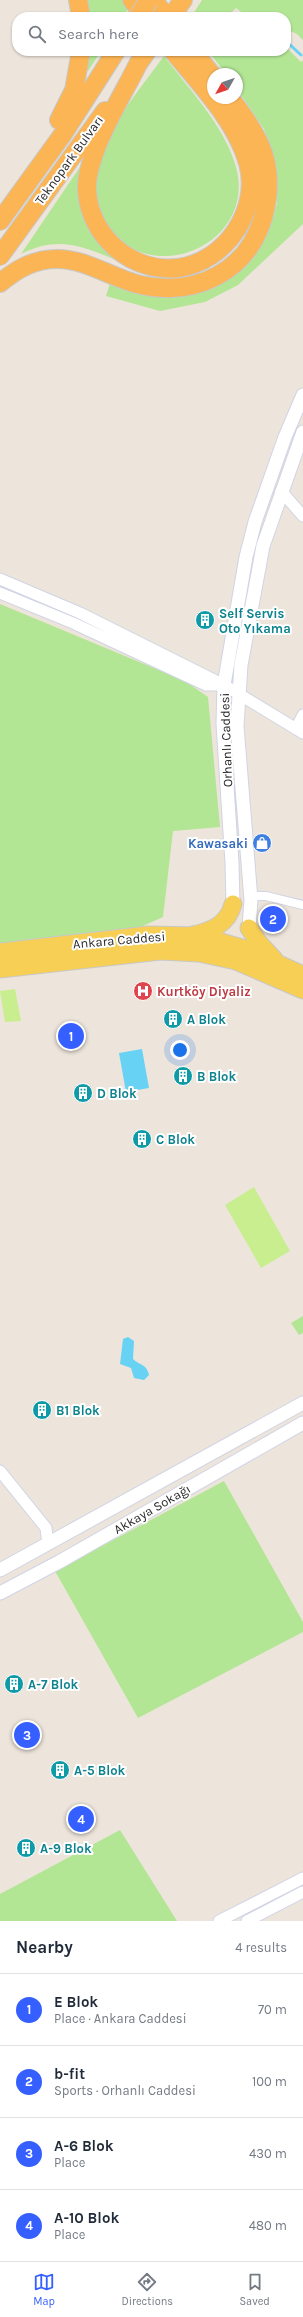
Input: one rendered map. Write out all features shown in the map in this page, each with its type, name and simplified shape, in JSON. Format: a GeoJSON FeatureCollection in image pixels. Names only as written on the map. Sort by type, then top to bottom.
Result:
{"type":"FeatureCollection","features":[{"type":"Feature","properties":{"kind":"highway"},"geometry":{"type":"LineString","coordinates":[[78,0],[80,12]]}},
{"type":"Feature","properties":{"kind":"highway"},"geometry":{"type":"LineString","coordinates":[[132,0],[141,12],[149,0]]}},
{"type":"Feature","properties":{"kind":"highway"},"geometry":{"type":"LineString","coordinates":[[153,0],[163,12]]}},
{"type":"Feature","properties":{"kind":"highway"},"geometry":{"type":"LineString","coordinates":[[175,12],[183,0]]}},
{"type":"Feature","properties":{"kind":"highway"},"geometry":{"type":"LineString","coordinates":[[11,206],[67,106],[74,90],[80,56]]}},
{"type":"Feature","properties":{"kind":"highway","name":"Teknopark Bulvarı"},"geometry":{"type":"LineString","coordinates":[[0,221],[62,134],[113,56]]}},
{"type":"Feature","properties":{"kind":"highway"},"geometry":{"type":"LineString","coordinates":[[143,57],[91,160],[87,191],[89,205],[93,218],[100,231],[108,242],[122,254],[138,263],[152,267],[179,268],[202,260],[234,233],[246,211],[251,187],[248,163],[237,137],[218,109],[177,56]]}},
{"type":"Feature","properties":{"kind":"highway"},"geometry":{"type":"LineString","coordinates":[[198,56],[207,68]]}},
{"type":"Feature","properties":{"kind":"highway","name":"Teknopark Bulvarı"},"geometry":{"type":"LineString","coordinates":[[0,256],[143,57]]}},
{"type":"Feature","properties":{"kind":"highway"},"geometry":{"type":"LineString","coordinates":[[0,283],[22,267],[44,260],[56,259],[79,262],[141,285],[173,288],[203,283],[235,265],[250,245],[261,222],[270,180],[265,156],[258,140],[234,104]]}},
{"type":"Feature","properties":{"kind":"main road"},"geometry":{"type":"LineString","coordinates":[[187,936],[204,933],[223,923],[230,914],[233,904]]}},
{"type":"Feature","properties":{"kind":"main road"},"geometry":{"type":"LineString","coordinates":[[232,951],[233,904]]}},
{"type":"Feature","properties":{"kind":"main road"},"geometry":{"type":"LineString","coordinates":[[232,951],[249,938],[250,928]]}},
{"type":"Feature","properties":{"kind":"main road"},"geometry":{"type":"LineString","coordinates":[[250,928],[259,943],[281,965]]}},
{"type":"Feature","properties":{"kind":"main road","name":"Ankara Caddesi"},"geometry":{"type":"LineString","coordinates":[[0,952],[148,935],[200,936],[232,951],[261,970],[303,990]]}},
{"type":"Feature","properties":{"kind":"main road","name":"Ankara Caddesi"},"geometry":{"type":"LineString","coordinates":[[0,969],[160,951],[199,953],[232,951],[281,965],[303,975]]}},
{"type":"Feature","properties":{"kind":"street","name":"Orhanlı Caddesi"},"geometry":{"type":"LineString","coordinates":[[233,904],[232,863],[222,724],[224,685],[242,576],[254,529],[285,438],[303,396]]}},
{"type":"Feature","properties":{"kind":"street","name":"Orhanlı Caddesi"},"geometry":{"type":"LineString","coordinates":[[250,928],[250,896],[237,726],[238,694],[257,569],[303,432]]}},
{"type":"Feature","properties":{"kind":"street"},"geometry":{"type":"LineString","coordinates":[[282,491],[303,516]]}},
{"type":"Feature","properties":{"kind":"street"},"geometry":{"type":"LineString","coordinates":[[0,579],[80,613],[224,685],[299,731],[303,715]]}},
{"type":"Feature","properties":{"kind":"street"},"geometry":{"type":"LineString","coordinates":[[0,593],[73,623],[206,685],[224,685]]}},
{"type":"Feature","properties":{"kind":"street"},"geometry":{"type":"LineString","coordinates":[[73,623],[80,613]]}},
{"type":"Feature","properties":{"kind":"street"},"geometry":{"type":"LineString","coordinates":[[250,896],[266,896],[303,905]]}},
{"type":"Feature","properties":{"kind":"street","name":"Akkaya Sokağı"},"geometry":{"type":"LineString","coordinates":[[0,1570],[303,1403]]}},
{"type":"Feature","properties":{"kind":"street","name":"Akkaya Sokağı"},"geometry":{"type":"LineString","coordinates":[[0,1593],[59,1562],[303,1422]]}},
{"type":"Feature","properties":{"kind":"street"},"geometry":{"type":"LineString","coordinates":[[0,1470],[46,1528],[48,1544],[59,1562]]}},
{"type":"Feature","properties":{"kind":"street"},"geometry":{"type":"LineString","coordinates":[[219,1921],[303,1878]]}},
{"type":"Feature","properties":{"kind":"street"},"geometry":{"type":"LineString","coordinates":[[247,1921],[303,1892]]}},
{"type":"Feature","properties":{"kind":"green space"},"geometry":{"type":"Polygon","coordinates":[[[86,0],[125,0],[130,6],[126,12],[88,12],[86,0]]]}},
{"type":"Feature","properties":{"kind":"green space"},"geometry":{"type":"Polygon","coordinates":[[[202,0],[303,0],[303,40],[297,34],[291,31],[291,12],[241,12],[236,8],[232,12],[194,12],[202,0]]]}},
{"type":"Feature","properties":{"kind":"green space"},"geometry":{"type":"Polygon","coordinates":[[[291,52],[301,62],[303,60],[303,224],[238,285],[205,302],[160,311],[106,296],[110,283],[164,295],[256,251],[271,225],[277,203],[276,165],[264,129],[243,98],[243,68],[221,68],[212,56],[291,56],[291,52]]]}},
{"type":"Feature","properties":{"kind":"green space"},"geometry":{"type":"Polygon","coordinates":[[[87,56],[98,56],[88,71],[83,69],[87,56]]]}},
{"type":"Feature","properties":{"kind":"green space"},"geometry":{"type":"Polygon","coordinates":[[[164,56],[196,96],[217,125],[225,140],[237,171],[238,198],[229,221],[213,239],[192,251],[168,256],[144,253],[122,241],[104,220],[96,195],[96,179],[99,162],[105,145],[122,114],[164,56]]]}},
{"type":"Feature","properties":{"kind":"green space"},"geometry":{"type":"Polygon","coordinates":[[[84,161],[83,186],[128,265],[87,249],[62,244],[36,248],[21,254],[84,161]]]}},
{"type":"Feature","properties":{"kind":"green space"},"geometry":{"type":"Polygon","coordinates":[[[0,604],[185,681],[208,697],[220,827],[173,831],[163,917],[127,933],[0,948],[0,604]]]}},
{"type":"Feature","properties":{"kind":"green space"},"geometry":{"type":"Polygon","coordinates":[[[15,989],[21,1021],[5,1022],[0,991],[15,989]]]}},
{"type":"Feature","properties":{"kind":"green space"},"geometry":{"type":"Polygon","coordinates":[[[254,1187],[290,1251],[261,1268],[225,1205],[254,1187]]]}},
{"type":"Feature","properties":{"kind":"green space"},"geometry":{"type":"Polygon","coordinates":[[[303,1316],[303,1333],[299,1335],[291,1323],[303,1316]]]}},
{"type":"Feature","properties":{"kind":"green space"},"geometry":{"type":"Polygon","coordinates":[[[224,1481],[303,1622],[303,1632],[138,1718],[55,1571],[224,1481]]]}},
{"type":"Feature","properties":{"kind":"green space"},"geometry":{"type":"Polygon","coordinates":[[[120,1830],[177,1921],[0,1921],[0,1894],[120,1830]]]}},
{"type":"Feature","properties":{"kind":"water"},"geometry":{"type":"Polygon","coordinates":[[[142,1049],[149,1088],[126,1092],[119,1053],[142,1049]]]}},
{"type":"Feature","properties":{"kind":"water"},"geometry":{"type":"Polygon","coordinates":[[[128,1337],[134,1341],[133,1359],[145,1367],[148,1371],[149,1375],[144,1380],[134,1378],[131,1368],[120,1364],[123,1339],[128,1337]]]}},
{"type":"Feature","properties":{"kind":"waterway"},"geometry":{"type":"LineString","coordinates":[[291,46],[301,55]]}},
{"type":"Feature","properties":{"kind":"place","name":"Self Servis Oto Yıkama"},"geometry":{"type":"Point","coordinates":[205,620]}},
{"type":"Feature","properties":{"kind":"place","name":"Kawasaki"},"geometry":{"type":"Point","coordinates":[262,843]}},
{"type":"Feature","properties":{"kind":"place","name":"b-fit"},"geometry":{"type":"Point","coordinates":[273,919]}},
{"type":"Feature","properties":{"kind":"place","name":"Kurtköy Diyaliz"},"geometry":{"type":"Point","coordinates":[143,991]}},
{"type":"Feature","properties":{"kind":"place","name":"A Blok"},"geometry":{"type":"Point","coordinates":[173,1019]}},
{"type":"Feature","properties":{"kind":"place","name":"E Blok"},"geometry":{"type":"Point","coordinates":[71,1036]}},
{"type":"Feature","properties":{"kind":"place","name":"B Blok"},"geometry":{"type":"Point","coordinates":[183,1076]}},
{"type":"Feature","properties":{"kind":"place","name":"D Blok"},"geometry":{"type":"Point","coordinates":[83,1093]}},
{"type":"Feature","properties":{"kind":"place","name":"C Blok"},"geometry":{"type":"Point","coordinates":[142,1139]}},
{"type":"Feature","properties":{"kind":"place","name":"B1 Blok"},"geometry":{"type":"Point","coordinates":[42,1410]}},
{"type":"Feature","properties":{"kind":"place","name":"A-7 Blok"},"geometry":{"type":"Point","coordinates":[14,1684]}},
{"type":"Feature","properties":{"kind":"place","name":"A-6 Blok"},"geometry":{"type":"Point","coordinates":[27,1735]}},
{"type":"Feature","properties":{"kind":"place","name":"A-5 Blok"},"geometry":{"type":"Point","coordinates":[60,1770]}},
{"type":"Feature","properties":{"kind":"place","name":"A-10 Blok"},"geometry":{"type":"Point","coordinates":[81,1819]}},
{"type":"Feature","properties":{"kind":"place","name":"A-9 Blok"},"geometry":{"type":"Point","coordinates":[26,1848]}}]}
